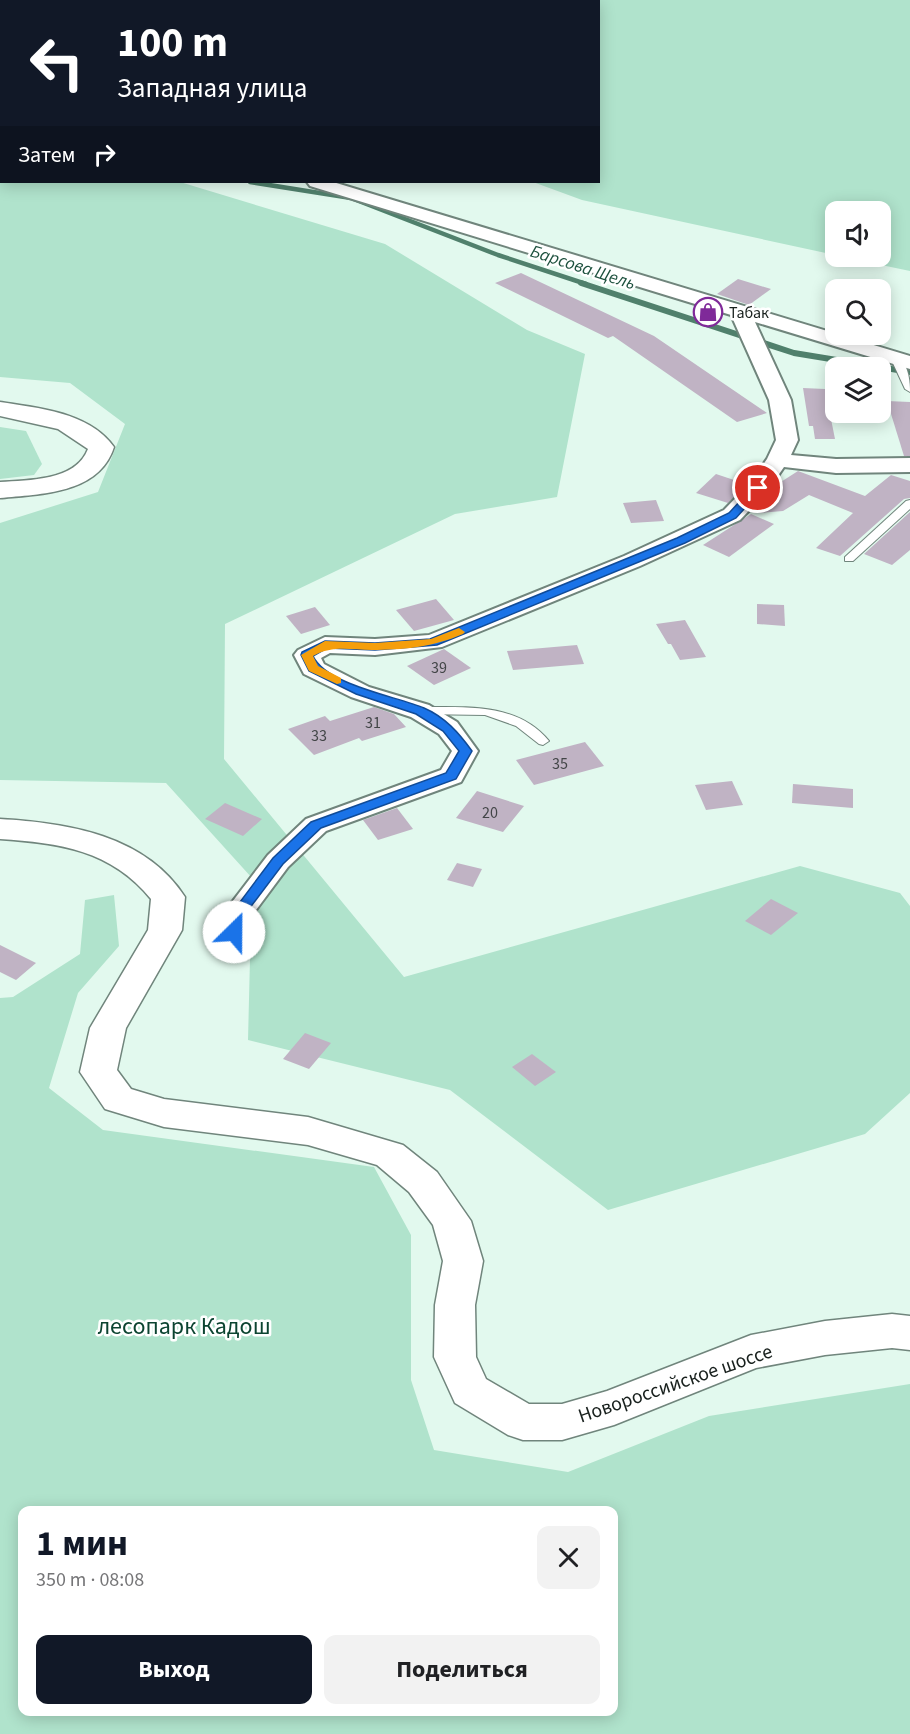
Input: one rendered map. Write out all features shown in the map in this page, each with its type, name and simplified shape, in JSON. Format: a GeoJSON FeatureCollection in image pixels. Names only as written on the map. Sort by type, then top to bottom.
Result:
{"type":"FeatureCollection","features":[{"type":"Feature","properties":{"kind":"highway"},"geometry":{"type":"LineString","coordinates":[[0,409],[51,417],[85,432],[101,447],[95,462],[79,475],[40,485],[0,490]]}},
{"type":"Feature","properties":{"kind":"highway","name":"Новороссийское шоссе"},"geometry":{"type":"LineString","coordinates":[[0,829],[33,831],[96,845],[141,867],[168,897],[165,930],[108,1028],[99,1072],[118,1098],[164,1113],[309,1131],[390,1155],[423,1182],[451,1221],[463,1260],[455,1305],[455,1357],[470,1391],[523,1422],[562,1422],[614,1407],[751,1352],[825,1338],[892,1331],[910,1333]]}},
{"type":"Feature","properties":{"kind":"street"},"geometry":{"type":"LineString","coordinates":[[319,183],[903,361]]}},
{"type":"Feature","properties":{"kind":"street"},"geometry":{"type":"LineString","coordinates":[[231,948],[236,917],[278,861],[316,825],[451,776],[465,751],[448,728],[420,711],[360,692],[313,669],[307,655],[325,645],[375,646],[432,642],[632,561],[732,515],[758,488],[778,460],[788,440],[780,400],[740,312]]}},
{"type":"Feature","properties":{"kind":"street"},"geometry":{"type":"LineString","coordinates":[[778,460],[836,466],[910,465]]}},
{"type":"Feature","properties":{"kind":"lane"},"geometry":{"type":"LineString","coordinates":[[903,361],[910,389]]}},
{"type":"Feature","properties":{"kind":"lane"},"geometry":{"type":"LineString","coordinates":[[849,559],[910,503]]}},
{"type":"Feature","properties":{"kind":"lane"},"geometry":{"type":"LineString","coordinates":[[420,711],[486,711],[520,723],[543,741]]}},
{"type":"Feature","properties":{"kind":"green space"},"geometry":{"type":"Polygon","coordinates":[[[600,0],[910,0],[910,271],[891,267],[891,201],[825,201],[825,253],[582,200],[536,183],[600,183],[600,0]]]}},
{"type":"Feature","properties":{"kind":"green space"},"geometry":{"type":"Polygon","coordinates":[[[0,183],[183,183],[385,244],[527,330],[585,354],[557,497],[455,514],[225,624],[224,759],[404,977],[800,866],[900,893],[910,906],[910,1093],[865,1134],[608,1210],[450,1090],[248,1040],[252,878],[166,783],[0,780],[0,523],[98,492],[125,424],[70,383],[0,377],[0,183]]]}},
{"type":"Feature","properties":{"kind":"green space"},"geometry":{"type":"Polygon","coordinates":[[[0,427],[26,431],[42,464],[34,475],[0,479],[0,427]]]}},
{"type":"Feature","properties":{"kind":"green space","name":"лесопарк Кадош"},"geometry":{"type":"Polygon","coordinates":[[[114,895],[119,946],[78,993],[49,1088],[103,1130],[374,1167],[411,1235],[411,1380],[434,1450],[568,1472],[709,1416],[910,1384],[910,1734],[0,1734],[0,998],[13,997],[80,954],[85,900],[114,895]]]}},
{"type":"Feature","properties":{"kind":"building"},"geometry":{"type":"Polygon","coordinates":[[[521,273],[654,336],[767,413],[737,422],[613,336],[608,338],[495,283],[521,273]]]}},
{"type":"Feature","properties":{"kind":"building"},"geometry":{"type":"Polygon","coordinates":[[[738,279],[771,289],[749,305],[717,294],[738,279]]]}},
{"type":"Feature","properties":{"kind":"building"},"geometry":{"type":"Polygon","coordinates":[[[803,388],[825,389],[825,423],[832,423],[835,439],[815,439],[813,426],[809,426],[803,388]]]}},
{"type":"Feature","properties":{"kind":"building"},"geometry":{"type":"Polygon","coordinates":[[[891,401],[910,402],[910,456],[904,456],[891,414],[891,401]]]}},
{"type":"Feature","properties":{"kind":"building"},"geometry":{"type":"Polygon","coordinates":[[[798,471],[865,496],[891,475],[910,481],[910,498],[904,499],[840,556],[816,548],[853,513],[809,495],[783,511],[760,513],[752,511],[773,487],[798,471]]]}},
{"type":"Feature","properties":{"kind":"building"},"geometry":{"type":"Polygon","coordinates":[[[716,474],[746,484],[728,503],[696,493],[716,474]]]}},
{"type":"Feature","properties":{"kind":"building"},"geometry":{"type":"Polygon","coordinates":[[[656,500],[664,521],[631,523],[623,503],[656,500]]]}},
{"type":"Feature","properties":{"kind":"building"},"geometry":{"type":"Polygon","coordinates":[[[910,512],[910,550],[892,565],[864,554],[910,512]]]}},
{"type":"Feature","properties":{"kind":"building"},"geometry":{"type":"Polygon","coordinates":[[[751,514],[774,524],[729,557],[703,545],[751,514]]]}},
{"type":"Feature","properties":{"kind":"building"},"geometry":{"type":"Polygon","coordinates":[[[436,599],[454,620],[414,631],[396,610],[436,599]]]}},
{"type":"Feature","properties":{"kind":"building"},"geometry":{"type":"Polygon","coordinates":[[[757,604],[784,605],[785,626],[757,624],[757,604]]]}},
{"type":"Feature","properties":{"kind":"building"},"geometry":{"type":"Polygon","coordinates":[[[315,607],[330,625],[301,634],[286,616],[315,607]]]}},
{"type":"Feature","properties":{"kind":"building"},"geometry":{"type":"Polygon","coordinates":[[[685,620],[706,657],[680,660],[656,624],[685,620]]]}},
{"type":"Feature","properties":{"kind":"building"},"geometry":{"type":"Polygon","coordinates":[[[577,645],[584,664],[513,670],[507,651],[577,645]]]}},
{"type":"Feature","properties":{"kind":"building"},"geometry":{"type":"Polygon","coordinates":[[[444,649],[471,668],[434,685],[407,666],[444,649]]]}},
{"type":"Feature","properties":{"kind":"building"},"geometry":{"type":"Polygon","coordinates":[[[374,707],[394,714],[406,727],[362,741],[359,738],[314,755],[288,729],[325,716],[330,721],[374,707]]]}},
{"type":"Feature","properties":{"kind":"building"},"geometry":{"type":"Polygon","coordinates":[[[585,742],[604,766],[534,785],[516,760],[585,742]]]}},
{"type":"Feature","properties":{"kind":"building"},"geometry":{"type":"Polygon","coordinates":[[[732,781],[743,805],[706,810],[695,785],[732,781]]]}},
{"type":"Feature","properties":{"kind":"building"},"geometry":{"type":"Polygon","coordinates":[[[793,784],[853,789],[853,808],[792,803],[793,784]]]}},
{"type":"Feature","properties":{"kind":"building"},"geometry":{"type":"Polygon","coordinates":[[[477,791],[524,806],[503,832],[456,818],[477,791]]]}},
{"type":"Feature","properties":{"kind":"building"},"geometry":{"type":"Polygon","coordinates":[[[225,803],[262,819],[243,836],[205,819],[225,803]]]}},
{"type":"Feature","properties":{"kind":"building"},"geometry":{"type":"Polygon","coordinates":[[[397,808],[413,829],[378,840],[363,820],[397,808]]]}},
{"type":"Feature","properties":{"kind":"building"},"geometry":{"type":"Polygon","coordinates":[[[457,863],[482,869],[473,887],[447,880],[457,863]]]}},
{"type":"Feature","properties":{"kind":"building"},"geometry":{"type":"Polygon","coordinates":[[[771,899],[798,913],[771,935],[745,921],[771,899]]]}},
{"type":"Feature","properties":{"kind":"building"},"geometry":{"type":"Polygon","coordinates":[[[0,945],[36,963],[16,980],[0,972],[0,945]]]}},
{"type":"Feature","properties":{"kind":"building"},"geometry":{"type":"Polygon","coordinates":[[[305,1033],[331,1043],[309,1069],[283,1059],[305,1033]]]}},
{"type":"Feature","properties":{"kind":"building"},"geometry":{"type":"Polygon","coordinates":[[[532,1054],[556,1072],[535,1086],[512,1067],[532,1054]]]}},
{"type":"Feature","properties":{"kind":"waterway","name":"Барсова Щель"},"geometry":{"type":"LineString","coordinates":[[256,183],[351,198],[498,255],[586,284]]}},
{"type":"Feature","properties":{"kind":"waterway","name":"Барсова Щель"},"geometry":{"type":"LineString","coordinates":[[581,283],[794,353],[910,372]]}},
{"type":"Feature","properties":{"kind":"slow traffic"},"geometry":{"type":"LineString","coordinates":[[337,680],[313,669],[307,655],[325,645],[375,646],[432,642],[459,632]]}},
{"type":"Feature","properties":{"kind":"place","name":"Табак"},"geometry":{"type":"Point","coordinates":[708,312]}},
{"type":"Feature","properties":{"kind":"route"},"geometry":{"type":"LineString","coordinates":[[234,932],[236,917],[278,861],[316,825],[451,776],[465,751],[448,728],[420,711],[360,692],[313,669],[307,655],[325,645],[375,646],[432,642],[681,540],[732,515],[758,488]]}}]}
